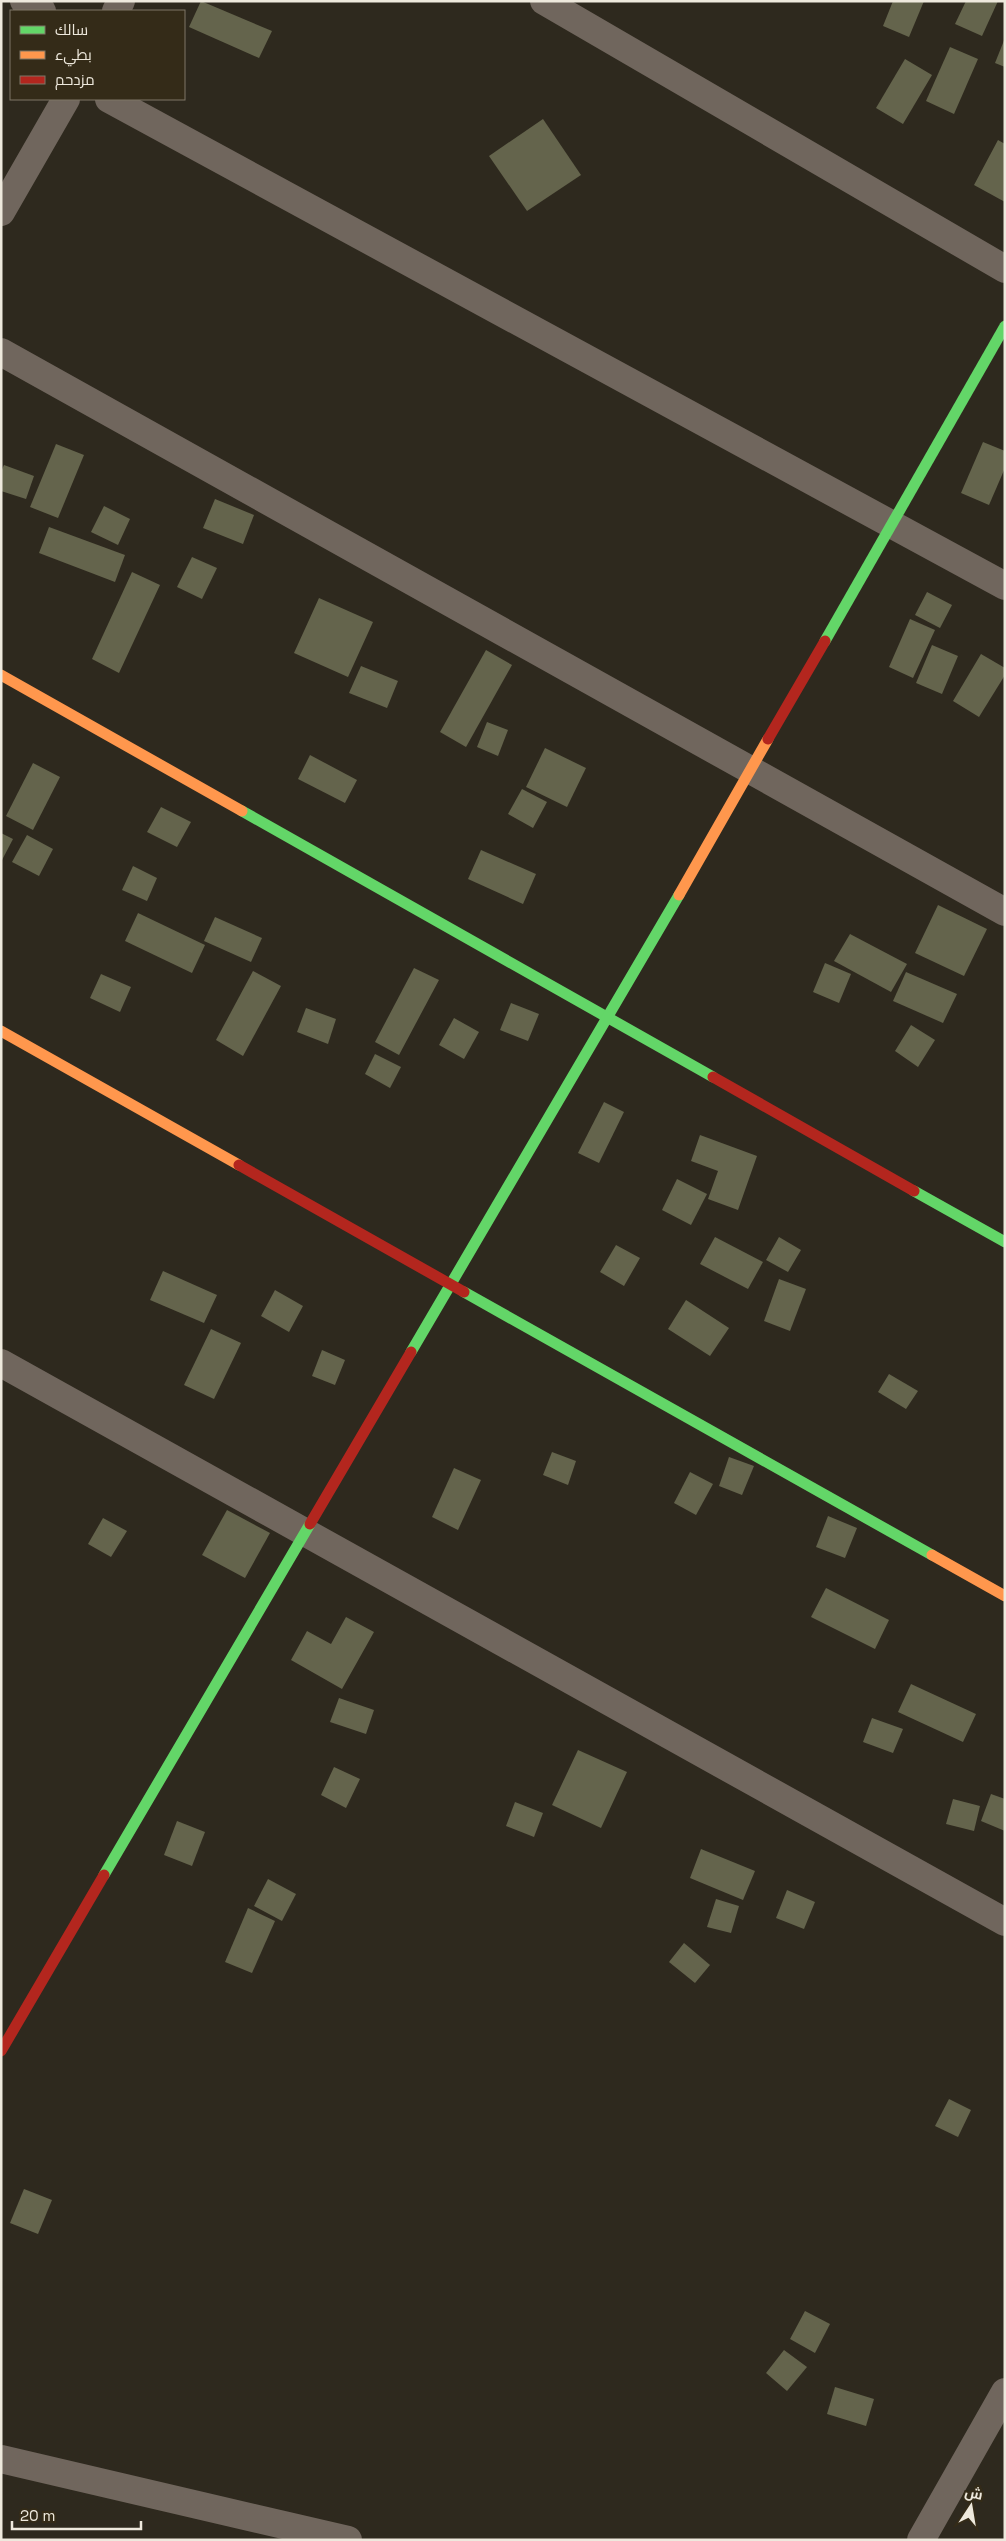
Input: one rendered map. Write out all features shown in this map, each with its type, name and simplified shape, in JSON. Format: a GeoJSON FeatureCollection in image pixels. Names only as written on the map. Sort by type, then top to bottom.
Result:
{"type":"FeatureCollection","features":[{"type":"Feature","properties":{"kind":"street"},"geometry":{"type":"LineString","coordinates":[[24,1],[40,10]]}},
{"type":"Feature","properties":{"kind":"street"},"geometry":{"type":"LineString","coordinates":[[544,1],[1005,268]]}},
{"type":"Feature","properties":{"kind":"street"},"geometry":{"type":"LineString","coordinates":[[1,212],[65,100]]}},
{"type":"Feature","properties":{"kind":"street"},"geometry":{"type":"LineString","coordinates":[[111,100],[1005,586]]}},
{"type":"Feature","properties":{"kind":"street"},"geometry":{"type":"LineString","coordinates":[[1,2051],[607,1018],[1005,326]]}},
{"type":"Feature","properties":{"kind":"street"},"geometry":{"type":"LineString","coordinates":[[1,352],[1005,912]]}},
{"type":"Feature","properties":{"kind":"street"},"geometry":{"type":"LineString","coordinates":[[1,675],[1005,1242]]}},
{"type":"Feature","properties":{"kind":"street"},"geometry":{"type":"LineString","coordinates":[[1,1031],[1005,1596]]}},
{"type":"Feature","properties":{"kind":"street"},"geometry":{"type":"LineString","coordinates":[[1,1363],[1005,1922]]}},
{"type":"Feature","properties":{"kind":"street"},"geometry":{"type":"LineString","coordinates":[[921,2540],[1005,2392]]}},
{"type":"Feature","properties":{"kind":"street"},"geometry":{"type":"LineString","coordinates":[[1,2459],[348,2540]]}},
{"type":"Feature","properties":{"kind":"building"},"geometry":{"type":"Polygon","coordinates":[[[201,1],[272,31],[259,58],[189,27],[201,1]]]}},
{"type":"Feature","properties":{"kind":"building"},"geometry":{"type":"Polygon","coordinates":[[[893,1],[924,1],[909,37],[883,26],[893,1]]]}},
{"type":"Feature","properties":{"kind":"building"},"geometry":{"type":"Polygon","coordinates":[[[966,1],[998,1],[982,36],[955,24],[966,1]]]}},
{"type":"Feature","properties":{"kind":"building"},"geometry":{"type":"Polygon","coordinates":[[[1005,38],[1005,67],[995,63],[1005,38]]]}},
{"type":"Feature","properties":{"kind":"building"},"geometry":{"type":"Polygon","coordinates":[[[950,47],[978,59],[954,114],[926,101],[950,47]]]}},
{"type":"Feature","properties":{"kind":"building"},"geometry":{"type":"Polygon","coordinates":[[[905,59],[932,75],[903,124],[876,108],[905,59]]]}},
{"type":"Feature","properties":{"kind":"building"},"geometry":{"type":"Polygon","coordinates":[[[543,119],[581,175],[527,211],[489,156],[543,119]]]}},
{"type":"Feature","properties":{"kind":"building"},"geometry":{"type":"Polygon","coordinates":[[[998,140],[1005,144],[1005,202],[974,185],[998,140]]]}},
{"type":"Feature","properties":{"kind":"building"},"geometry":{"type":"Polygon","coordinates":[[[983,442],[1005,451],[1005,468],[989,505],[961,493],[983,442]]]}},
{"type":"Feature","properties":{"kind":"building"},"geometry":{"type":"Polygon","coordinates":[[[56,444],[84,455],[58,518],[30,507],[56,444]]]}},
{"type":"Feature","properties":{"kind":"building"},"geometry":{"type":"Polygon","coordinates":[[[4,465],[34,476],[26,499],[1,491],[1,472],[4,465]]]}},
{"type":"Feature","properties":{"kind":"building"},"geometry":{"type":"Polygon","coordinates":[[[215,499],[254,515],[243,544],[203,528],[215,499]]]}},
{"type":"Feature","properties":{"kind":"building"},"geometry":{"type":"Polygon","coordinates":[[[104,506],[130,519],[118,545],[91,532],[104,506]]]}},
{"type":"Feature","properties":{"kind":"building"},"geometry":{"type":"Polygon","coordinates":[[[49,527],[125,555],[115,582],[39,553],[49,527]]]}},
{"type":"Feature","properties":{"kind":"building"},"geometry":{"type":"Polygon","coordinates":[[[192,557],[217,568],[202,599],[177,587],[192,557]]]}},
{"type":"Feature","properties":{"kind":"building"},"geometry":{"type":"Polygon","coordinates":[[[132,572],[160,585],[119,673],[92,659],[132,572]]]}},
{"type":"Feature","properties":{"kind":"building"},"geometry":{"type":"Polygon","coordinates":[[[927,592],[952,605],[940,628],[915,615],[927,592]]]}},
{"type":"Feature","properties":{"kind":"building"},"geometry":{"type":"Polygon","coordinates":[[[319,598],[373,622],[348,677],[294,653],[319,598]]]}},
{"type":"Feature","properties":{"kind":"building"},"geometry":{"type":"Polygon","coordinates":[[[910,619],[935,630],[913,678],[889,667],[910,619]]]}},
{"type":"Feature","properties":{"kind":"building"},"geometry":{"type":"Polygon","coordinates":[[[932,645],[958,656],[942,694],[916,683],[932,645]]]}},
{"type":"Feature","properties":{"kind":"building"},"geometry":{"type":"Polygon","coordinates":[[[486,650],[512,665],[466,747],[440,732],[486,650]]]}},
{"type":"Feature","properties":{"kind":"building"},"geometry":{"type":"Polygon","coordinates":[[[981,654],[1005,668],[1005,675],[979,717],[953,701],[981,654]]]}},
{"type":"Feature","properties":{"kind":"building"},"geometry":{"type":"Polygon","coordinates":[[[361,666],[398,681],[387,708],[349,693],[361,666]]]}},
{"type":"Feature","properties":{"kind":"building"},"geometry":{"type":"Polygon","coordinates":[[[487,722],[508,730],[498,756],[477,747],[487,722]]]}},
{"type":"Feature","properties":{"kind":"building"},"geometry":{"type":"Polygon","coordinates":[[[545,748],[586,768],[567,807],[526,787],[545,748]]]}},
{"type":"Feature","properties":{"kind":"building"},"geometry":{"type":"Polygon","coordinates":[[[310,755],[357,780],[345,803],[298,779],[310,755]]]}},
{"type":"Feature","properties":{"kind":"building"},"geometry":{"type":"Polygon","coordinates":[[[33,763],[60,777],[33,830],[6,816],[33,763]]]}},
{"type":"Feature","properties":{"kind":"building"},"geometry":{"type":"Polygon","coordinates":[[[522,789],[547,802],[533,828],[508,814],[522,789]]]}},
{"type":"Feature","properties":{"kind":"building"},"geometry":{"type":"Polygon","coordinates":[[[161,807],[191,822],[177,847],[147,832],[161,807]]]}},
{"type":"Feature","properties":{"kind":"building"},"geometry":{"type":"Polygon","coordinates":[[[1,833],[13,839],[1,862],[1,833]]]}},
{"type":"Feature","properties":{"kind":"building"},"geometry":{"type":"Polygon","coordinates":[[[27,835],[53,849],[39,876],[12,862],[27,835]]]}},
{"type":"Feature","properties":{"kind":"building"},"geometry":{"type":"Polygon","coordinates":[[[481,850],[536,874],[523,904],[468,879],[481,850]]]}},
{"type":"Feature","properties":{"kind":"building"},"geometry":{"type":"Polygon","coordinates":[[[133,866],[157,878],[147,901],[122,890],[133,866]]]}},
{"type":"Feature","properties":{"kind":"building"},"geometry":{"type":"Polygon","coordinates":[[[938,905],[987,929],[964,976],[915,953],[938,905]]]}},
{"type":"Feature","properties":{"kind":"building"},"geometry":{"type":"Polygon","coordinates":[[[138,913],[205,945],[192,973],[125,941],[138,913]]]}},
{"type":"Feature","properties":{"kind":"building"},"geometry":{"type":"Polygon","coordinates":[[[215,917],[262,938],[251,962],[204,941],[215,917]]]}},
{"type":"Feature","properties":{"kind":"building"},"geometry":{"type":"Polygon","coordinates":[[[850,934],[907,964],[891,992],[834,961],[850,934]]]}},
{"type":"Feature","properties":{"kind":"building"},"geometry":{"type":"Polygon","coordinates":[[[825,963],[851,974],[839,1003],[813,992],[825,963]]]}},
{"type":"Feature","properties":{"kind":"building"},"geometry":{"type":"Polygon","coordinates":[[[414,968],[439,980],[399,1055],[375,1042],[414,968]]]}},
{"type":"Feature","properties":{"kind":"building"},"geometry":{"type":"Polygon","coordinates":[[[253,971],[281,986],[243,1056],[216,1040],[253,971]]]}},
{"type":"Feature","properties":{"kind":"building"},"geometry":{"type":"Polygon","coordinates":[[[906,972],[957,994],[943,1023],[893,1001],[906,972]]]}},
{"type":"Feature","properties":{"kind":"building"},"geometry":{"type":"Polygon","coordinates":[[[101,974],[131,987],[120,1012],[90,998],[101,974]]]}},
{"type":"Feature","properties":{"kind":"building"},"geometry":{"type":"Polygon","coordinates":[[[511,1003],[539,1014],[528,1041],[500,1030],[511,1003]]]}},
{"type":"Feature","properties":{"kind":"building"},"geometry":{"type":"Polygon","coordinates":[[[306,1008],[336,1019],[328,1044],[297,1032],[306,1008]]]}},
{"type":"Feature","properties":{"kind":"building"},"geometry":{"type":"Polygon","coordinates":[[[454,1018],[479,1032],[464,1059],[439,1045],[454,1018]]]}},
{"type":"Feature","properties":{"kind":"building"},"geometry":{"type":"Polygon","coordinates":[[[911,1025],[935,1040],[918,1067],[895,1051],[911,1025]]]}},
{"type":"Feature","properties":{"kind":"building"},"geometry":{"type":"Polygon","coordinates":[[[375,1054],[401,1067],[390,1088],[365,1074],[375,1054]]]}},
{"type":"Feature","properties":{"kind":"building"},"geometry":{"type":"Polygon","coordinates":[[[604,1102],[624,1112],[599,1163],[578,1153],[604,1102]]]}},
{"type":"Feature","properties":{"kind":"building"},"geometry":{"type":"Polygon","coordinates":[[[700,1135],[757,1156],[738,1210],[708,1199],[718,1171],[691,1161],[700,1135]]]}},
{"type":"Feature","properties":{"kind":"building"},"geometry":{"type":"Polygon","coordinates":[[[677,1179],[707,1194],[691,1225],[662,1210],[677,1179]]]}},
{"type":"Feature","properties":{"kind":"building"},"geometry":{"type":"Polygon","coordinates":[[[715,1237],[763,1262],[748,1289],[700,1264],[715,1237]]]}},
{"type":"Feature","properties":{"kind":"building"},"geometry":{"type":"Polygon","coordinates":[[[779,1237],[801,1250],[788,1272],[766,1260],[779,1237]]]}},
{"type":"Feature","properties":{"kind":"building"},"geometry":{"type":"Polygon","coordinates":[[[616,1245],[640,1258],[624,1286],[600,1272],[616,1245]]]}},
{"type":"Feature","properties":{"kind":"building"},"geometry":{"type":"Polygon","coordinates":[[[163,1271],[217,1295],[204,1323],[150,1300],[163,1271]]]}},
{"type":"Feature","properties":{"kind":"building"},"geometry":{"type":"Polygon","coordinates":[[[779,1279],[806,1289],[790,1331],[764,1321],[779,1279]]]}},
{"type":"Feature","properties":{"kind":"building"},"geometry":{"type":"Polygon","coordinates":[[[275,1290],[303,1306],[289,1332],[261,1316],[275,1290]]]}},
{"type":"Feature","properties":{"kind":"building"},"geometry":{"type":"Polygon","coordinates":[[[686,1300],[729,1328],[710,1356],[668,1329],[686,1300]]]}},
{"type":"Feature","properties":{"kind":"building"},"geometry":{"type":"Polygon","coordinates":[[[211,1329],[241,1343],[214,1399],[184,1385],[211,1329]]]}},
{"type":"Feature","properties":{"kind":"building"},"geometry":{"type":"Polygon","coordinates":[[[322,1350],[345,1360],[335,1385],[312,1376],[322,1350]]]}},
{"type":"Feature","properties":{"kind":"building"},"geometry":{"type":"Polygon","coordinates":[[[889,1374],[918,1391],[906,1409],[878,1392],[889,1374]]]}},
{"type":"Feature","properties":{"kind":"building"},"geometry":{"type":"Polygon","coordinates":[[[552,1452],[576,1461],[568,1485],[543,1475],[552,1452]]]}},
{"type":"Feature","properties":{"kind":"building"},"geometry":{"type":"Polygon","coordinates":[[[729,1457],[754,1466],[742,1495],[719,1486],[729,1457]]]}},
{"type":"Feature","properties":{"kind":"building"},"geometry":{"type":"Polygon","coordinates":[[[454,1468],[481,1480],[458,1530],[432,1517],[454,1468]]]}},
{"type":"Feature","properties":{"kind":"building"},"geometry":{"type":"Polygon","coordinates":[[[690,1472],[713,1484],[696,1515],[674,1503],[690,1472]]]}},
{"type":"Feature","properties":{"kind":"building"},"geometry":{"type":"Polygon","coordinates":[[[227,1510],[270,1533],[245,1578],[202,1555],[227,1510]]]}},
{"type":"Feature","properties":{"kind":"building"},"geometry":{"type":"Polygon","coordinates":[[[828,1516],[857,1528],[845,1558],[816,1547],[828,1516]]]}},
{"type":"Feature","properties":{"kind":"building"},"geometry":{"type":"Polygon","coordinates":[[[103,1518],[127,1531],[111,1557],[88,1544],[103,1518]]]}},
{"type":"Feature","properties":{"kind":"building"},"geometry":{"type":"Polygon","coordinates":[[[826,1588],[889,1620],[875,1649],[811,1617],[826,1588]]]}},
{"type":"Feature","properties":{"kind":"building"},"geometry":{"type":"Polygon","coordinates":[[[346,1617],[374,1632],[342,1689],[291,1660],[307,1631],[331,1644],[346,1617]]]}},
{"type":"Feature","properties":{"kind":"building"},"geometry":{"type":"Polygon","coordinates":[[[911,1684],[976,1714],[963,1742],[898,1712],[911,1684]]]}},
{"type":"Feature","properties":{"kind":"building"},"geometry":{"type":"Polygon","coordinates":[[[339,1698],[374,1710],[366,1734],[330,1722],[339,1698]]]}},
{"type":"Feature","properties":{"kind":"building"},"geometry":{"type":"Polygon","coordinates":[[[872,1718],[903,1729],[893,1753],[863,1742],[872,1718]]]}},
{"type":"Feature","properties":{"kind":"building"},"geometry":{"type":"Polygon","coordinates":[[[578,1750],[627,1772],[601,1828],[552,1805],[578,1750]]]}},
{"type":"Feature","properties":{"kind":"building"},"geometry":{"type":"Polygon","coordinates":[[[334,1767],[360,1779],[346,1808],[321,1795],[334,1767]]]}},
{"type":"Feature","properties":{"kind":"building"},"geometry":{"type":"Polygon","coordinates":[[[991,1794],[1005,1799],[1005,1831],[981,1821],[991,1794]]]}},
{"type":"Feature","properties":{"kind":"building"},"geometry":{"type":"Polygon","coordinates":[[[953,1799],[980,1806],[974,1831],[946,1824],[953,1799]]]}},
{"type":"Feature","properties":{"kind":"building"},"geometry":{"type":"Polygon","coordinates":[[[515,1802],[543,1813],[534,1837],[506,1826],[515,1802]]]}},
{"type":"Feature","properties":{"kind":"building"},"geometry":{"type":"Polygon","coordinates":[[[177,1821],[205,1832],[192,1866],[164,1855],[177,1821]]]}},
{"type":"Feature","properties":{"kind":"building"},"geometry":{"type":"Polygon","coordinates":[[[701,1849],[755,1871],[743,1900],[690,1878],[701,1849]]]}},
{"type":"Feature","properties":{"kind":"building"},"geometry":{"type":"Polygon","coordinates":[[[268,1879],[296,1894],[282,1921],[254,1906],[268,1879]]]}},
{"type":"Feature","properties":{"kind":"building"},"geometry":{"type":"Polygon","coordinates":[[[787,1890],[815,1902],[804,1929],[776,1918],[787,1890]]]}},
{"type":"Feature","properties":{"kind":"building"},"geometry":{"type":"Polygon","coordinates":[[[716,1899],[739,1906],[731,1933],[707,1927],[716,1899]]]}},
{"type":"Feature","properties":{"kind":"building"},"geometry":{"type":"Polygon","coordinates":[[[248,1908],[275,1921],[252,1973],[225,1962],[248,1908]]]}},
{"type":"Feature","properties":{"kind":"building"},"geometry":{"type":"Polygon","coordinates":[[[684,1943],[710,1965],[695,1983],[669,1962],[684,1943]]]}},
{"type":"Feature","properties":{"kind":"building"},"geometry":{"type":"Polygon","coordinates":[[[949,2099],[971,2110],[958,2137],[935,2126],[949,2099]]]}},
{"type":"Feature","properties":{"kind":"building"},"geometry":{"type":"Polygon","coordinates":[[[24,2189],[52,2200],[38,2234],[10,2223],[24,2189]]]}},
{"type":"Feature","properties":{"kind":"building"},"geometry":{"type":"Polygon","coordinates":[[[805,2311],[830,2324],[815,2353],[790,2339],[805,2311]]]}},
{"type":"Feature","properties":{"kind":"building"},"geometry":{"type":"Polygon","coordinates":[[[784,2350],[807,2367],[787,2391],[766,2373],[784,2350]]]}},
{"type":"Feature","properties":{"kind":"building"},"geometry":{"type":"Polygon","coordinates":[[[835,2387],[874,2399],[866,2426],[827,2414],[835,2387]]]}},
{"type":"Feature","properties":{"kind":"traffic: fast"},"geometry":{"type":"LineString","coordinates":[[825,641],[1005,326]]}},
{"type":"Feature","properties":{"kind":"traffic: fast"},"geometry":{"type":"LineString","coordinates":[[242,811],[713,1077]]}},
{"type":"Feature","properties":{"kind":"traffic: fast"},"geometry":{"type":"LineString","coordinates":[[411,1352],[679,895]]}},
{"type":"Feature","properties":{"kind":"traffic: fast"},"geometry":{"type":"LineString","coordinates":[[914,1191],[1005,1242]]}},
{"type":"Feature","properties":{"kind":"traffic: fast"},"geometry":{"type":"LineString","coordinates":[[464,1292],[932,1555]]}},
{"type":"Feature","properties":{"kind":"traffic: fast"},"geometry":{"type":"LineString","coordinates":[[104,1875],[310,1524]]}},
{"type":"Feature","properties":{"kind":"traffic: slow"},"geometry":{"type":"LineString","coordinates":[[1,675],[242,811]]}},
{"type":"Feature","properties":{"kind":"traffic: slow"},"geometry":{"type":"LineString","coordinates":[[679,895],[768,739]]}},
{"type":"Feature","properties":{"kind":"traffic: slow"},"geometry":{"type":"LineString","coordinates":[[1,1031],[239,1165]]}},
{"type":"Feature","properties":{"kind":"traffic: slow"},"geometry":{"type":"LineString","coordinates":[[932,1555],[1005,1596]]}},
{"type":"Feature","properties":{"kind":"traffic: jam"},"geometry":{"type":"LineString","coordinates":[[768,739],[825,641]]}},
{"type":"Feature","properties":{"kind":"traffic: jam"},"geometry":{"type":"LineString","coordinates":[[713,1077],[914,1191]]}},
{"type":"Feature","properties":{"kind":"traffic: jam"},"geometry":{"type":"LineString","coordinates":[[239,1165],[464,1292]]}},
{"type":"Feature","properties":{"kind":"traffic: jam"},"geometry":{"type":"LineString","coordinates":[[310,1524],[411,1352]]}},
{"type":"Feature","properties":{"kind":"traffic: jam"},"geometry":{"type":"LineString","coordinates":[[1,2051],[104,1875]]}}]}
